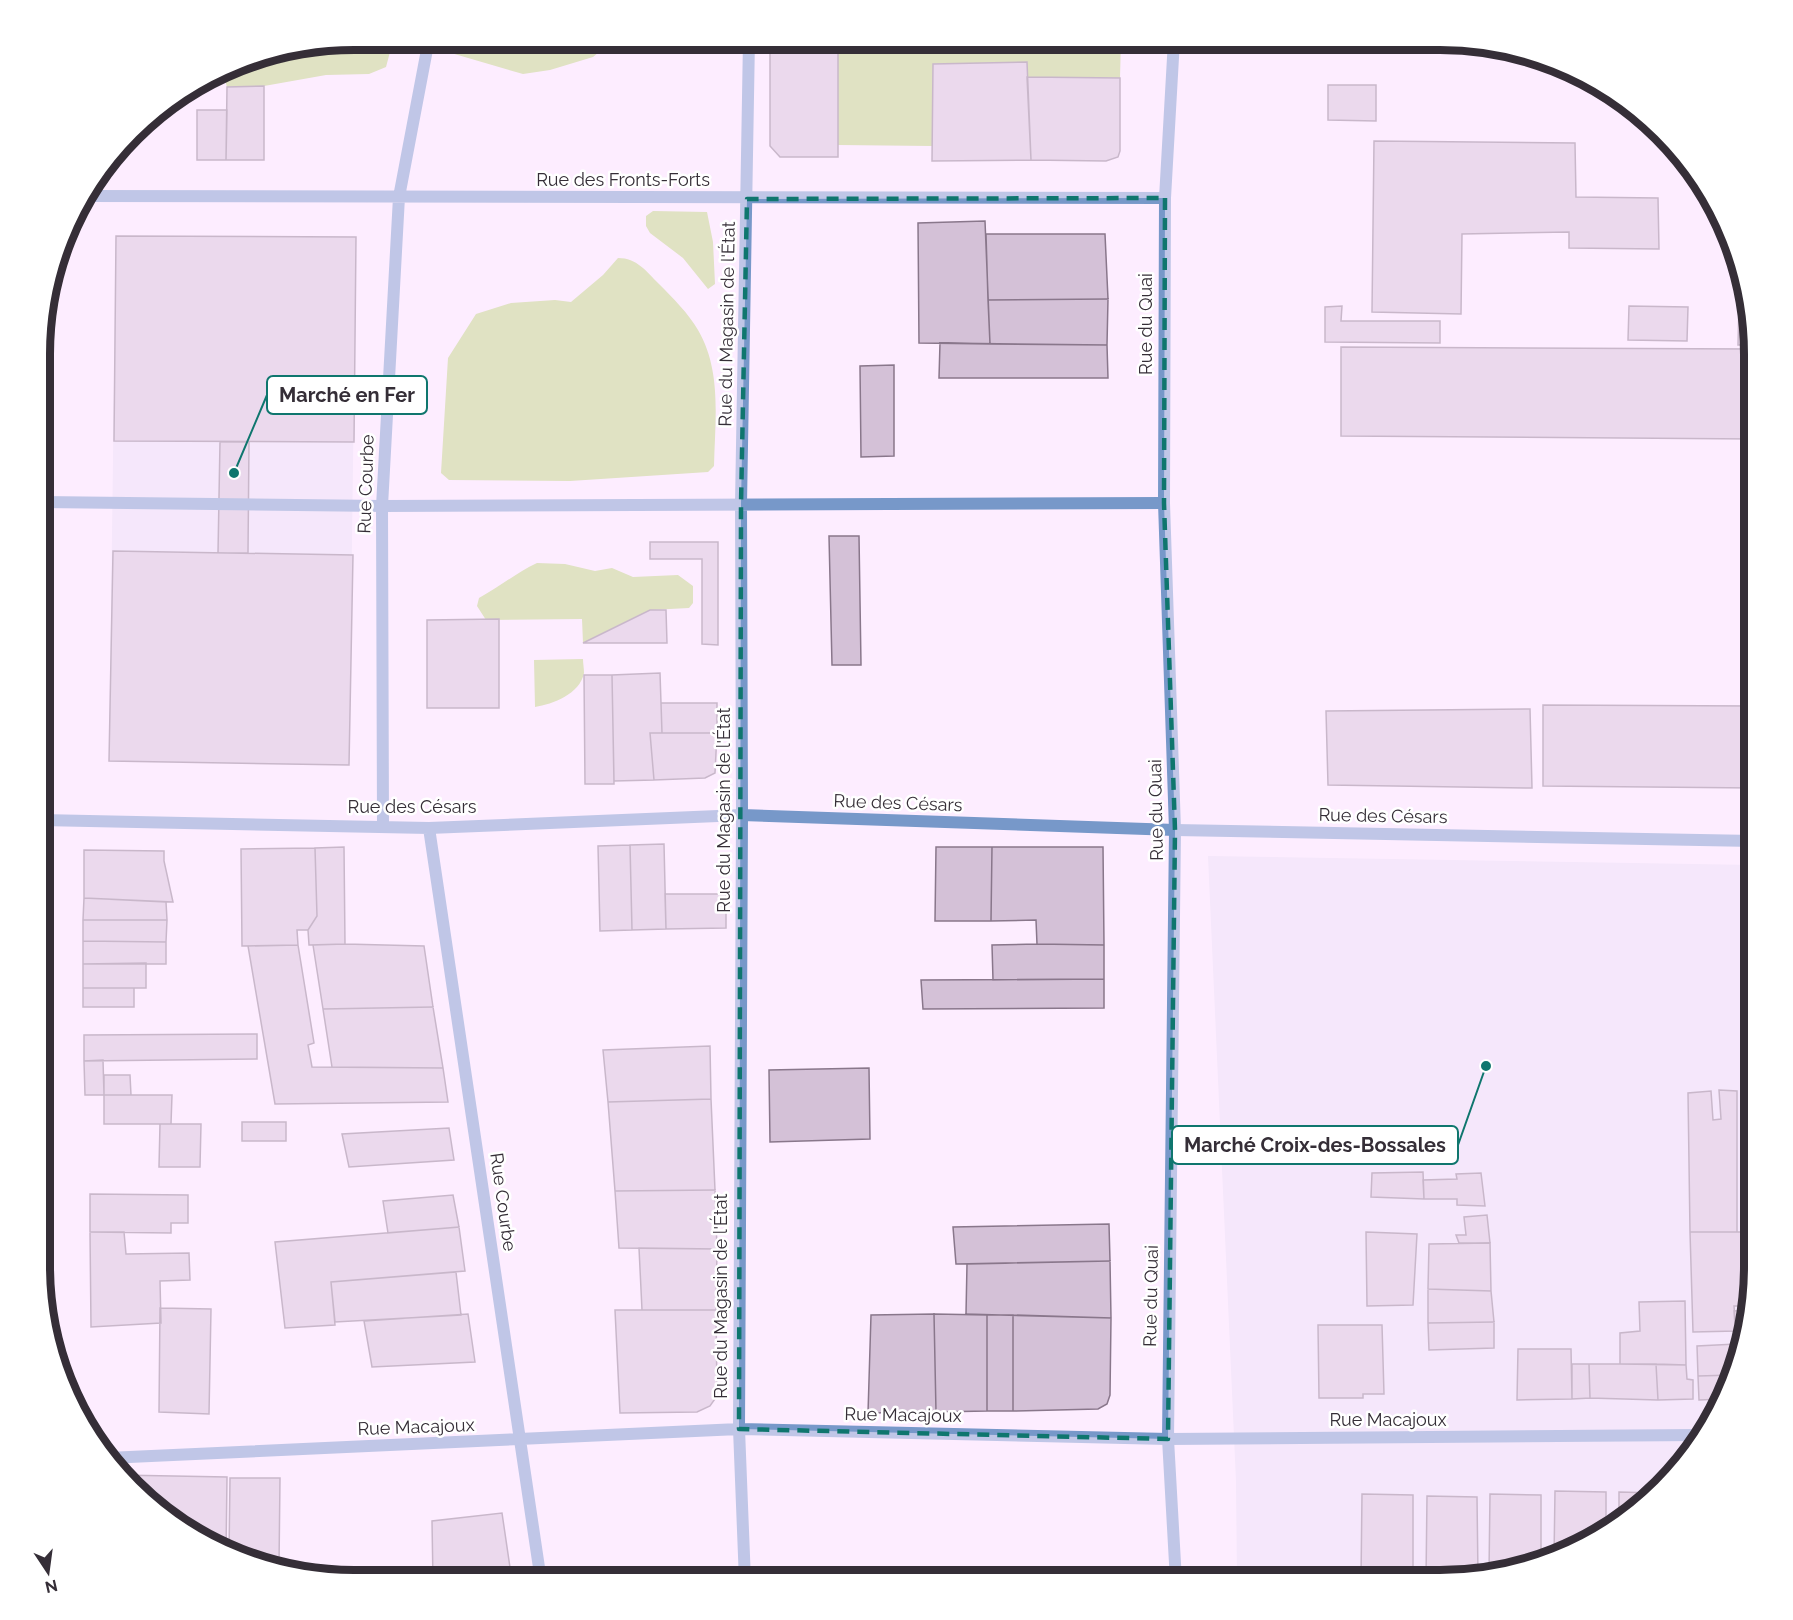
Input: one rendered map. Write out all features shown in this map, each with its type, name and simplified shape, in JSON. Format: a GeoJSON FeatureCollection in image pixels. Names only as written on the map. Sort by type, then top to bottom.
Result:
{"type":"FeatureCollection","features":[{"type":"Feature","properties":{"kind":"street","name":"Rue Courbe"},"geometry":{"type":"LineString","coordinates":[[383,825],[382,506],[399,197],[427,49]]}},
{"type":"Feature","properties":{"kind":"street","name":"Rue du Magasin de l'État"},"geometry":{"type":"LineString","coordinates":[[745,1570],[739,1429],[741,504],[749,49]]}},
{"type":"Feature","properties":{"kind":"street","name":"Rue du Quai"},"geometry":{"type":"LineString","coordinates":[[1173,49],[1165,198],[1164,503],[1175,830],[1168,1439],[1175,1570]]}},
{"type":"Feature","properties":{"kind":"street","name":"Rue des Fronts-Forts"},"geometry":{"type":"LineString","coordinates":[[94,196],[1165,198]]}},
{"type":"Feature","properties":{"kind":"street"},"geometry":{"type":"LineString","coordinates":[[50,502],[382,506],[1164,503]]}},
{"type":"Feature","properties":{"kind":"street","name":"Rue des Césars"},"geometry":{"type":"LineString","coordinates":[[50,820],[383,825],[429,828],[742,815],[1175,830],[1744,841]]}},
{"type":"Feature","properties":{"kind":"street","name":"Rue Courbe"},"geometry":{"type":"LineString","coordinates":[[429,828],[539,1570]]}},
{"type":"Feature","properties":{"kind":"street","name":"Rue Macajoux"},"geometry":{"type":"LineString","coordinates":[[117,1458],[739,1429],[1168,1439],[1692,1435]]}},
{"type":"Feature","properties":{"kind":"highlighted area"},"geometry":{"type":"Polygon","coordinates":[[[1165,198],[1164,503],[1175,830],[1168,1439],[739,1429],[741,504],[747,199],[1165,198]]]}},
{"type":"Feature","properties":{"kind":"shaded area"},"geometry":{"type":"Polygon","coordinates":[[[116,236],[356,237],[349,765],[109,761],[116,236]]]}},
{"type":"Feature","properties":{"kind":"shaded area"},"geometry":{"type":"Polygon","coordinates":[[[1208,856],[1744,865],[1744,1266],[1741,1306],[1733,1345],[1712,1401],[1692,1435],[1668,1467],[1624,1508],[1574,1539],[1518,1560],[1459,1570],[1237,1570],[1236,1481],[1208,856]]]}},
{"type":"Feature","properties":{"kind":"green space"},"geometry":{"type":"Polygon","coordinates":[[[354,49],[386,49],[390,52],[386,67],[369,74],[326,75],[264,86],[227,87],[225,79],[294,55],[354,49]]]}},
{"type":"Feature","properties":{"kind":"green space"},"geometry":{"type":"Polygon","coordinates":[[[452,49],[603,49],[593,57],[550,70],[523,74],[451,53],[452,49]]]}},
{"type":"Feature","properties":{"kind":"green space"},"geometry":{"type":"Polygon","coordinates":[[[838,49],[1121,49],[1120,78],[1027,77],[974,63],[933,64],[933,146],[838,145],[838,49]]]}},
{"type":"Feature","properties":{"kind":"green space"},"geometry":{"type":"Polygon","coordinates":[[[653,211],[707,212],[713,242],[715,284],[708,289],[683,258],[650,233],[646,226],[646,216],[653,211]]]}},
{"type":"Feature","properties":{"kind":"green space"},"geometry":{"type":"Polygon","coordinates":[[[618,258],[631,260],[650,274],[690,318],[706,346],[714,379],[716,414],[714,466],[708,472],[570,481],[449,480],[441,473],[448,358],[476,314],[511,303],[555,300],[571,302],[603,275],[618,258]]]}},
{"type":"Feature","properties":{"kind":"green space"},"geometry":{"type":"Polygon","coordinates":[[[537,563],[565,564],[595,571],[612,568],[633,577],[678,575],[693,586],[693,603],[689,608],[650,610],[583,643],[582,619],[486,620],[477,606],[479,598],[537,563]]]}},
{"type":"Feature","properties":{"kind":"green space"},"geometry":{"type":"Polygon","coordinates":[[[583,659],[584,673],[577,687],[565,697],[535,707],[534,660],[583,659]]]}},
{"type":"Feature","properties":{"kind":"building"},"geometry":{"type":"Polygon","coordinates":[[[770,49],[838,49],[838,157],[780,157],[770,146],[770,49]]]}},
{"type":"Feature","properties":{"kind":"building"},"geometry":{"type":"Polygon","coordinates":[[[1027,62],[1031,160],[932,161],[933,64],[1027,62]]]}},
{"type":"Feature","properties":{"kind":"building"},"geometry":{"type":"Polygon","coordinates":[[[1027,77],[1120,78],[1120,151],[1118,157],[1106,161],[1031,160],[1027,77]]]}},
{"type":"Feature","properties":{"kind":"building"},"geometry":{"type":"Polygon","coordinates":[[[1328,85],[1376,85],[1376,121],[1328,120],[1328,85]]]}},
{"type":"Feature","properties":{"kind":"building"},"geometry":{"type":"Polygon","coordinates":[[[264,86],[264,160],[226,160],[227,87],[264,86]]]}},
{"type":"Feature","properties":{"kind":"building"},"geometry":{"type":"Polygon","coordinates":[[[197,110],[227,110],[226,160],[197,160],[197,110]]]}},
{"type":"Feature","properties":{"kind":"building"},"geometry":{"type":"Polygon","coordinates":[[[1374,141],[1575,143],[1576,197],[1658,198],[1659,249],[1569,248],[1569,232],[1462,234],[1461,314],[1372,312],[1374,141]]]}},
{"type":"Feature","properties":{"kind":"building"},"geometry":{"type":"Polygon","coordinates":[[[985,221],[990,344],[919,343],[918,223],[985,221]]]}},
{"type":"Feature","properties":{"kind":"building"},"geometry":{"type":"Polygon","coordinates":[[[986,234],[1105,234],[1108,299],[988,300],[986,234]]]}},
{"type":"Feature","properties":{"kind":"building"},"geometry":{"type":"Polygon","coordinates":[[[116,236],[356,237],[354,442],[114,441],[116,236]]]}},
{"type":"Feature","properties":{"kind":"building"},"geometry":{"type":"Polygon","coordinates":[[[1108,299],[1107,345],[990,344],[988,300],[1108,299]]]}},
{"type":"Feature","properties":{"kind":"building"},"geometry":{"type":"Polygon","coordinates":[[[1739,303],[1744,345],[1738,345],[1739,303]]]}},
{"type":"Feature","properties":{"kind":"building"},"geometry":{"type":"Polygon","coordinates":[[[1342,306],[1341,321],[1440,321],[1440,343],[1325,342],[1325,307],[1342,306]]]}},
{"type":"Feature","properties":{"kind":"building"},"geometry":{"type":"Polygon","coordinates":[[[1629,306],[1688,307],[1687,341],[1628,340],[1629,306]]]}},
{"type":"Feature","properties":{"kind":"building"},"geometry":{"type":"Polygon","coordinates":[[[940,343],[1107,345],[1108,378],[939,378],[940,343]]]}},
{"type":"Feature","properties":{"kind":"building"},"geometry":{"type":"Polygon","coordinates":[[[1341,347],[1744,349],[1744,439],[1341,436],[1341,347]]]}},
{"type":"Feature","properties":{"kind":"building"},"geometry":{"type":"Polygon","coordinates":[[[894,365],[894,456],[861,457],[860,366],[894,365]]]}},
{"type":"Feature","properties":{"kind":"building"},"geometry":{"type":"Polygon","coordinates":[[[220,442],[249,442],[248,553],[218,553],[220,442]]]}},
{"type":"Feature","properties":{"kind":"building"},"geometry":{"type":"Polygon","coordinates":[[[1741,488],[1744,488],[1744,690],[1741,690],[1741,488]]]}},
{"type":"Feature","properties":{"kind":"building"},"geometry":{"type":"Polygon","coordinates":[[[829,536],[859,536],[861,665],[832,665],[829,536]]]}},
{"type":"Feature","properties":{"kind":"building"},"geometry":{"type":"Polygon","coordinates":[[[650,542],[718,542],[718,645],[702,644],[702,559],[650,559],[650,542]]]}},
{"type":"Feature","properties":{"kind":"building"},"geometry":{"type":"Polygon","coordinates":[[[113,551],[353,555],[349,765],[109,761],[113,551]]]}},
{"type":"Feature","properties":{"kind":"building"},"geometry":{"type":"Polygon","coordinates":[[[650,610],[666,610],[667,643],[583,643],[650,610]]]}},
{"type":"Feature","properties":{"kind":"building"},"geometry":{"type":"Polygon","coordinates":[[[499,619],[499,708],[427,708],[427,620],[499,619]]]}},
{"type":"Feature","properties":{"kind":"building"},"geometry":{"type":"Polygon","coordinates":[[[660,673],[662,733],[650,733],[654,780],[614,781],[612,675],[660,673]]]}},
{"type":"Feature","properties":{"kind":"building"},"geometry":{"type":"Polygon","coordinates":[[[584,675],[612,675],[614,784],[585,784],[584,675]]]}},
{"type":"Feature","properties":{"kind":"building"},"geometry":{"type":"Polygon","coordinates":[[[661,703],[717,703],[717,733],[662,733],[661,703]]]}},
{"type":"Feature","properties":{"kind":"building"},"geometry":{"type":"Polygon","coordinates":[[[1543,705],[1744,706],[1744,788],[1543,786],[1543,705]]]}},
{"type":"Feature","properties":{"kind":"building"},"geometry":{"type":"Polygon","coordinates":[[[1530,709],[1532,788],[1328,785],[1326,711],[1530,709]]]}},
{"type":"Feature","properties":{"kind":"building"},"geometry":{"type":"Polygon","coordinates":[[[650,733],[717,733],[715,773],[705,778],[654,780],[650,733]]]}},
{"type":"Feature","properties":{"kind":"building"},"geometry":{"type":"Polygon","coordinates":[[[664,844],[666,929],[632,930],[630,845],[664,844]]]}},
{"type":"Feature","properties":{"kind":"building"},"geometry":{"type":"Polygon","coordinates":[[[630,845],[632,930],[600,931],[598,846],[630,845]]]}},
{"type":"Feature","properties":{"kind":"building"},"geometry":{"type":"Polygon","coordinates":[[[344,847],[345,944],[309,945],[308,930],[317,916],[315,848],[344,847]]]}},
{"type":"Feature","properties":{"kind":"building"},"geometry":{"type":"Polygon","coordinates":[[[936,847],[992,847],[991,921],[935,921],[936,847]]]}},
{"type":"Feature","properties":{"kind":"building"},"geometry":{"type":"Polygon","coordinates":[[[992,847],[1103,847],[1104,945],[1037,944],[1036,920],[991,921],[992,847]]]}},
{"type":"Feature","properties":{"kind":"building"},"geometry":{"type":"Polygon","coordinates":[[[315,848],[317,916],[308,930],[297,930],[298,945],[242,946],[241,849],[315,848]]]}},
{"type":"Feature","properties":{"kind":"building"},"geometry":{"type":"Polygon","coordinates":[[[84,850],[164,851],[173,902],[84,898],[84,850]]]}},
{"type":"Feature","properties":{"kind":"building"},"geometry":{"type":"Polygon","coordinates":[[[665,894],[726,894],[726,928],[666,929],[665,894]]]}},
{"type":"Feature","properties":{"kind":"building"},"geometry":{"type":"Polygon","coordinates":[[[84,898],[166,902],[167,920],[83,920],[84,898]]]}},
{"type":"Feature","properties":{"kind":"building"},"geometry":{"type":"Polygon","coordinates":[[[83,920],[167,920],[166,942],[83,941],[83,920]]]}},
{"type":"Feature","properties":{"kind":"building"},"geometry":{"type":"Polygon","coordinates":[[[83,941],[166,942],[166,964],[83,964],[83,941]]]}},
{"type":"Feature","properties":{"kind":"building"},"geometry":{"type":"Polygon","coordinates":[[[298,945],[314,1043],[308,1045],[312,1067],[443,1068],[448,1102],[275,1104],[248,946],[298,945]]]}},
{"type":"Feature","properties":{"kind":"building"},"geometry":{"type":"Polygon","coordinates":[[[313,945],[424,946],[433,1007],[323,1009],[313,945]]]}},
{"type":"Feature","properties":{"kind":"building"},"geometry":{"type":"Polygon","coordinates":[[[992,945],[1104,945],[1104,979],[993,980],[992,945]]]}},
{"type":"Feature","properties":{"kind":"building"},"geometry":{"type":"Polygon","coordinates":[[[146,963],[146,988],[83,988],[83,964],[146,963]]]}},
{"type":"Feature","properties":{"kind":"building"},"geometry":{"type":"Polygon","coordinates":[[[1104,979],[1104,1008],[923,1009],[921,980],[1104,979]]]}},
{"type":"Feature","properties":{"kind":"building"},"geometry":{"type":"Polygon","coordinates":[[[83,988],[134,988],[134,1007],[83,1007],[83,988]]]}},
{"type":"Feature","properties":{"kind":"building"},"geometry":{"type":"Polygon","coordinates":[[[433,1007],[443,1068],[332,1067],[323,1009],[433,1007]]]}},
{"type":"Feature","properties":{"kind":"building"},"geometry":{"type":"Polygon","coordinates":[[[257,1034],[257,1059],[84,1061],[84,1035],[257,1034]]]}},
{"type":"Feature","properties":{"kind":"building"},"geometry":{"type":"Polygon","coordinates":[[[710,1046],[711,1099],[608,1102],[603,1050],[710,1046]]]}},
{"type":"Feature","properties":{"kind":"building"},"geometry":{"type":"Polygon","coordinates":[[[103,1060],[104,1095],[85,1095],[84,1061],[103,1060]]]}},
{"type":"Feature","properties":{"kind":"building"},"geometry":{"type":"Polygon","coordinates":[[[869,1068],[870,1139],[770,1142],[769,1070],[869,1068]]]}},
{"type":"Feature","properties":{"kind":"building"},"geometry":{"type":"Polygon","coordinates":[[[104,1075],[130,1075],[131,1095],[104,1095],[104,1075]]]}},
{"type":"Feature","properties":{"kind":"building"},"geometry":{"type":"Polygon","coordinates":[[[1719,1090],[1737,1091],[1737,1232],[1690,1232],[1688,1093],[1711,1091],[1713,1120],[1721,1119],[1719,1090]]]}},
{"type":"Feature","properties":{"kind":"building"},"geometry":{"type":"Polygon","coordinates":[[[104,1095],[172,1095],[171,1124],[104,1124],[104,1095]]]}},
{"type":"Feature","properties":{"kind":"building"},"geometry":{"type":"Polygon","coordinates":[[[711,1099],[715,1190],[615,1191],[608,1102],[711,1099]]]}},
{"type":"Feature","properties":{"kind":"building"},"geometry":{"type":"Polygon","coordinates":[[[242,1122],[286,1122],[286,1141],[242,1141],[242,1122]]]}},
{"type":"Feature","properties":{"kind":"building"},"geometry":{"type":"Polygon","coordinates":[[[160,1124],[201,1124],[200,1167],[159,1167],[160,1124]]]}},
{"type":"Feature","properties":{"kind":"building"},"geometry":{"type":"Polygon","coordinates":[[[449,1128],[454,1160],[349,1167],[342,1134],[449,1128]]]}},
{"type":"Feature","properties":{"kind":"building"},"geometry":{"type":"Polygon","coordinates":[[[1423,1172],[1424,1199],[1371,1197],[1372,1173],[1423,1172]]]}},
{"type":"Feature","properties":{"kind":"building"},"geometry":{"type":"Polygon","coordinates":[[[1481,1173],[1485,1206],[1457,1205],[1457,1199],[1424,1199],[1423,1180],[1457,1179],[1456,1174],[1481,1173]]]}},
{"type":"Feature","properties":{"kind":"building"},"geometry":{"type":"Polygon","coordinates":[[[715,1190],[717,1249],[619,1248],[615,1191],[715,1190]]]}},
{"type":"Feature","properties":{"kind":"building"},"geometry":{"type":"Polygon","coordinates":[[[90,1194],[188,1195],[188,1223],[171,1223],[171,1233],[90,1232],[90,1194]]]}},
{"type":"Feature","properties":{"kind":"building"},"geometry":{"type":"Polygon","coordinates":[[[453,1195],[459,1227],[388,1233],[383,1201],[453,1195]]]}},
{"type":"Feature","properties":{"kind":"building"},"geometry":{"type":"Polygon","coordinates":[[[1487,1215],[1490,1243],[1459,1243],[1456,1235],[1466,1235],[1464,1217],[1487,1215]]]}},
{"type":"Feature","properties":{"kind":"building"},"geometry":{"type":"Polygon","coordinates":[[[1109,1224],[1110,1261],[956,1264],[953,1227],[1109,1224]]]}},
{"type":"Feature","properties":{"kind":"building"},"geometry":{"type":"Polygon","coordinates":[[[459,1227],[465,1271],[331,1282],[335,1325],[285,1328],[275,1242],[459,1227]]]}},
{"type":"Feature","properties":{"kind":"building"},"geometry":{"type":"Polygon","coordinates":[[[90,1232],[124,1232],[126,1254],[189,1253],[190,1280],[160,1281],[161,1323],[91,1327],[90,1232]]]}},
{"type":"Feature","properties":{"kind":"building"},"geometry":{"type":"Polygon","coordinates":[[[1366,1232],[1417,1234],[1413,1305],[1367,1306],[1366,1232]]]}},
{"type":"Feature","properties":{"kind":"building"},"geometry":{"type":"Polygon","coordinates":[[[1690,1232],[1743,1232],[1743,1286],[1741,1306],[1734,1306],[1736,1331],[1693,1332],[1690,1232]]]}},
{"type":"Feature","properties":{"kind":"building"},"geometry":{"type":"Polygon","coordinates":[[[1490,1243],[1491,1291],[1428,1289],[1429,1244],[1490,1243]]]}},
{"type":"Feature","properties":{"kind":"building"},"geometry":{"type":"Polygon","coordinates":[[[639,1248],[717,1249],[716,1310],[642,1310],[639,1248]]]}},
{"type":"Feature","properties":{"kind":"building"},"geometry":{"type":"Polygon","coordinates":[[[1110,1261],[1111,1318],[966,1314],[967,1264],[1110,1261]]]}},
{"type":"Feature","properties":{"kind":"building"},"geometry":{"type":"Polygon","coordinates":[[[456,1272],[461,1315],[335,1322],[331,1282],[456,1272]]]}},
{"type":"Feature","properties":{"kind":"building"},"geometry":{"type":"Polygon","coordinates":[[[1428,1289],[1491,1291],[1494,1322],[1428,1323],[1428,1289]]]}},
{"type":"Feature","properties":{"kind":"building"},"geometry":{"type":"Polygon","coordinates":[[[1685,1301],[1686,1365],[1620,1364],[1620,1333],[1640,1331],[1639,1302],[1685,1301]]]}},
{"type":"Feature","properties":{"kind":"building"},"geometry":{"type":"Polygon","coordinates":[[[160,1308],[211,1309],[209,1414],[159,1412],[160,1308]]]}},
{"type":"Feature","properties":{"kind":"building"},"geometry":{"type":"Polygon","coordinates":[[[615,1310],[716,1310],[717,1396],[710,1406],[697,1412],[620,1413],[615,1310]]]}},
{"type":"Feature","properties":{"kind":"building"},"geometry":{"type":"Polygon","coordinates":[[[1734,1311],[1740,1311],[1736,1335],[1734,1311]]]}},
{"type":"Feature","properties":{"kind":"building"},"geometry":{"type":"Polygon","coordinates":[[[468,1314],[475,1362],[372,1367],[364,1321],[468,1314]]]}},
{"type":"Feature","properties":{"kind":"building"},"geometry":{"type":"Polygon","coordinates":[[[934,1314],[987,1315],[987,1411],[936,1412],[934,1314]]]}},
{"type":"Feature","properties":{"kind":"building"},"geometry":{"type":"Polygon","coordinates":[[[934,1314],[936,1412],[868,1413],[871,1315],[934,1314]]]}},
{"type":"Feature","properties":{"kind":"building"},"geometry":{"type":"Polygon","coordinates":[[[987,1315],[1013,1315],[1013,1411],[987,1411],[987,1315]]]}},
{"type":"Feature","properties":{"kind":"building"},"geometry":{"type":"Polygon","coordinates":[[[1013,1315],[1111,1318],[1110,1395],[1107,1404],[1098,1409],[1013,1411],[1013,1315]]]}},
{"type":"Feature","properties":{"kind":"building"},"geometry":{"type":"Polygon","coordinates":[[[1494,1322],[1494,1348],[1429,1350],[1428,1323],[1494,1322]]]}},
{"type":"Feature","properties":{"kind":"building"},"geometry":{"type":"Polygon","coordinates":[[[1318,1325],[1382,1325],[1384,1394],[1363,1394],[1363,1398],[1319,1398],[1318,1325]]]}},
{"type":"Feature","properties":{"kind":"building"},"geometry":{"type":"Polygon","coordinates":[[[1733,1344],[1723,1375],[1698,1376],[1697,1346],[1733,1344]]]}},
{"type":"Feature","properties":{"kind":"building"},"geometry":{"type":"Polygon","coordinates":[[[1518,1349],[1571,1349],[1572,1399],[1517,1400],[1518,1349]]]}},
{"type":"Feature","properties":{"kind":"building"},"geometry":{"type":"Polygon","coordinates":[[[1572,1364],[1589,1364],[1590,1398],[1572,1399],[1572,1364]]]}},
{"type":"Feature","properties":{"kind":"building"},"geometry":{"type":"Polygon","coordinates":[[[1589,1364],[1656,1364],[1658,1400],[1590,1398],[1589,1364]]]}},
{"type":"Feature","properties":{"kind":"building"},"geometry":{"type":"Polygon","coordinates":[[[1656,1364],[1686,1365],[1687,1379],[1693,1380],[1693,1399],[1658,1400],[1656,1364]]]}},
{"type":"Feature","properties":{"kind":"building"},"geometry":{"type":"Polygon","coordinates":[[[1723,1375],[1713,1399],[1699,1400],[1698,1376],[1723,1375]]]}},
{"type":"Feature","properties":{"kind":"building"},"geometry":{"type":"Polygon","coordinates":[[[133,1475],[227,1477],[226,1542],[202,1530],[169,1508],[133,1475]]]}},
{"type":"Feature","properties":{"kind":"building"},"geometry":{"type":"Polygon","coordinates":[[[230,1478],[280,1478],[279,1561],[229,1544],[230,1478]]]}},
{"type":"Feature","properties":{"kind":"building"},"geometry":{"type":"Polygon","coordinates":[[[1555,1491],[1606,1492],[1606,1520],[1554,1548],[1555,1491]]]}},
{"type":"Feature","properties":{"kind":"building"},"geometry":{"type":"Polygon","coordinates":[[[1619,1492],[1642,1493],[1624,1508],[1619,1511],[1619,1492]]]}},
{"type":"Feature","properties":{"kind":"building"},"geometry":{"type":"Polygon","coordinates":[[[1362,1494],[1413,1495],[1413,1570],[1361,1570],[1362,1494]]]}},
{"type":"Feature","properties":{"kind":"building"},"geometry":{"type":"Polygon","coordinates":[[[1490,1494],[1541,1495],[1541,1553],[1489,1566],[1490,1494]]]}},
{"type":"Feature","properties":{"kind":"building"},"geometry":{"type":"Polygon","coordinates":[[[1427,1496],[1477,1497],[1478,1568],[1426,1570],[1427,1496]]]}},
{"type":"Feature","properties":{"kind":"building"},"geometry":{"type":"Polygon","coordinates":[[[502,1513],[510,1570],[433,1570],[432,1521],[502,1513]]]}},
{"type":"Feature","properties":{"kind":"place","name":"Marché en Fer"},"geometry":{"type":"Point","coordinates":[234,473]}},
{"type":"Feature","properties":{"kind":"place","name":"Marché Croix-des-Bossales"},"geometry":{"type":"Point","coordinates":[1486,1066]}}]}
